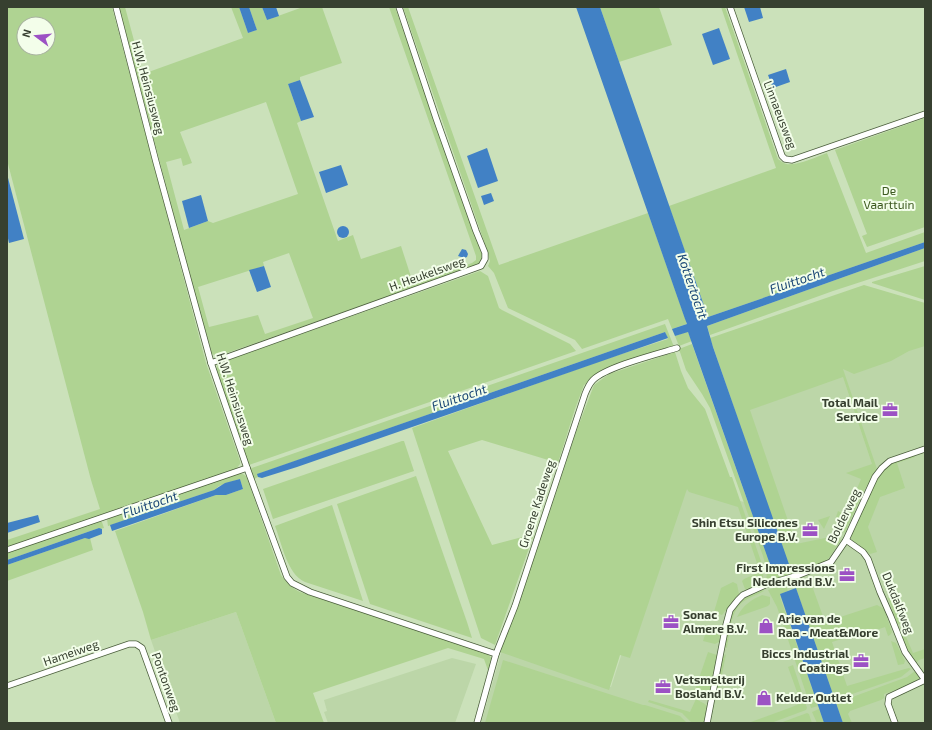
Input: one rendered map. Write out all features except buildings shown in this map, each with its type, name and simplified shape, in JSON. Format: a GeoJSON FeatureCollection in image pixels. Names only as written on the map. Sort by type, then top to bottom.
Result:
{"type":"FeatureCollection","features":[{"type":"Feature","properties":{"kind":"street","name":"H.W. Heinsiusweg"},"geometry":{"type":"LineString","coordinates":[[116,7],[156,162],[211,363],[247,468],[287,577],[292,583],[310,592],[496,654]]}},
{"type":"Feature","properties":{"kind":"street","name":"H. Heukelsweg"},"geometry":{"type":"LineString","coordinates":[[211,363],[481,266],[485,259],[485,253],[436,118],[399,7]]}},
{"type":"Feature","properties":{"kind":"street","name":"Linnaeusweg"},"geometry":{"type":"LineString","coordinates":[[730,7],[782,156],[785,159],[792,160],[824,150],[925,114]]}},
{"type":"Feature","properties":{"kind":"street","name":"Groene Kadeweg"},"geometry":{"type":"LineString","coordinates":[[477,723],[496,654],[515,606],[585,394],[591,382],[597,377],[622,365],[677,348]]}},
{"type":"Feature","properties":{"kind":"street","name":"Bolderweg"},"geometry":{"type":"LineString","coordinates":[[707,723],[730,610],[743,595],[765,585],[806,572],[831,562],[846,540],[875,477],[882,468],[890,461],[925,448]]}},
{"type":"Feature","properties":{"kind":"street"},"geometry":{"type":"LineString","coordinates":[[7,550],[247,468]]}},
{"type":"Feature","properties":{"kind":"street","name":"Dukdalfweg"},"geometry":{"type":"LineString","coordinates":[[846,540],[862,552],[868,559],[905,652],[925,680],[889,697],[888,704],[895,723]]}},
{"type":"Feature","properties":{"kind":"street","name":"Hameiweg"},"geometry":{"type":"LineString","coordinates":[[7,686],[129,644],[136,644],[142,648]]}},
{"type":"Feature","properties":{"kind":"street","name":"Pontonweg"},"geometry":{"type":"LineString","coordinates":[[142,648],[169,723]]}},
{"type":"Feature","properties":{"kind":"shaded area"},"geometry":{"type":"Polygon","coordinates":[[[925,339],[925,723],[481,723],[502,650],[611,687],[677,483],[758,506],[726,412],[925,339]]]}},
{"type":"Feature","properties":{"kind":"shaded area"},"geometry":{"type":"Polygon","coordinates":[[[236,612],[276,723],[180,723],[151,640],[236,612]]]}},
{"type":"Feature","properties":{"kind":"shaded area"},"geometry":{"type":"Polygon","coordinates":[[[452,658],[476,664],[455,723],[328,723],[324,712],[327,711],[324,700],[452,658]]]}},
{"type":"Feature","properties":{"kind":"green space"},"geometry":{"type":"Polygon","coordinates":[[[7,7],[112,7],[206,363],[240,461],[240,464],[236,469],[7,548],[7,540],[100,509],[91,480],[7,160],[7,7]]]}},
{"type":"Feature","properties":{"kind":"green space"},"geometry":{"type":"Polygon","coordinates":[[[119,7],[125,7],[143,74],[243,38],[231,7],[239,7],[248,33],[257,30],[249,7],[262,7],[267,20],[303,7],[322,7],[342,63],[300,77],[300,80],[288,84],[301,121],[297,123],[338,241],[353,235],[361,259],[401,246],[413,283],[472,263],[476,260],[476,256],[389,7],[395,7],[483,257],[480,264],[217,356],[212,354],[119,7]],[[266,102],[180,132],[192,163],[183,166],[181,158],[166,162],[184,230],[208,221],[213,223],[298,194],[266,102]],[[289,253],[263,262],[264,266],[198,287],[209,327],[258,315],[265,334],[313,318],[289,253]]]}},
{"type":"Feature","properties":{"kind":"green space"},"geometry":{"type":"Polygon","coordinates":[[[403,7],[408,7],[499,265],[648,213],[687,324],[672,329],[668,319],[582,349],[575,340],[508,308],[494,273],[488,266],[490,261],[487,250],[403,7]]]}},
{"type":"Feature","properties":{"kind":"green space"},"geometry":{"type":"Polygon","coordinates":[[[600,7],[659,7],[672,45],[619,62],[600,7]]]}},
{"type":"Feature","properties":{"kind":"green space"},"geometry":{"type":"Polygon","coordinates":[[[721,7],[725,7],[778,159],[786,164],[796,164],[827,153],[866,253],[925,232],[925,242],[708,317],[669,206],[776,168],[721,7]]]}},
{"type":"Feature","properties":{"kind":"green space","name":"De Vaarttuin"},"geometry":{"type":"Polygon","coordinates":[[[925,118],[925,227],[867,247],[862,236],[867,234],[835,150],[925,118]]]}},
{"type":"Feature","properties":{"kind":"green space"},"geometry":{"type":"Polygon","coordinates":[[[925,248],[925,261],[833,291],[710,335],[707,326],[925,248]]]}},
{"type":"Feature","properties":{"kind":"green space"},"geometry":{"type":"Polygon","coordinates":[[[925,266],[925,300],[872,283],[872,282],[925,266]]]}},
{"type":"Feature","properties":{"kind":"green space"},"geometry":{"type":"Polygon","coordinates":[[[480,271],[488,276],[499,308],[570,344],[576,351],[249,465],[215,371],[219,363],[480,271]]]}},
{"type":"Feature","properties":{"kind":"green space"},"geometry":{"type":"Polygon","coordinates":[[[864,285],[925,303],[925,346],[909,351],[891,361],[854,374],[843,369],[877,469],[862,494],[845,533],[840,528],[836,517],[838,511],[846,515],[861,479],[846,473],[872,464],[843,377],[750,410],[796,544],[830,537],[836,537],[841,540],[829,558],[822,563],[766,582],[767,571],[763,556],[710,408],[686,370],[679,349],[692,344],[773,573],[789,567],[710,338],[864,285]]]}},
{"type":"Feature","properties":{"kind":"green space"},"geometry":{"type":"Polygon","coordinates":[[[665,324],[674,347],[598,374],[584,385],[558,463],[482,440],[448,451],[492,545],[534,534],[495,645],[481,638],[412,428],[603,360],[668,339],[665,332],[258,474],[258,477],[252,480],[249,469],[665,324]]]}},
{"type":"Feature","properties":{"kind":"green space"},"geometry":{"type":"Polygon","coordinates":[[[688,332],[692,341],[679,346],[675,336],[688,332]]]}},
{"type":"Feature","properties":{"kind":"green space"},"geometry":{"type":"Polygon","coordinates":[[[675,352],[688,388],[705,409],[730,477],[732,477],[764,570],[760,583],[756,587],[748,590],[745,589],[742,581],[760,572],[738,507],[689,492],[687,489],[630,658],[620,655],[609,690],[500,652],[576,432],[594,385],[609,374],[675,352]]]}},
{"type":"Feature","properties":{"kind":"green space"},"geometry":{"type":"Polygon","coordinates":[[[404,441],[414,471],[273,519],[263,489],[404,441]]]}},
{"type":"Feature","properties":{"kind":"green space"},"geometry":{"type":"Polygon","coordinates":[[[914,453],[915,457],[897,463],[905,488],[880,497],[868,527],[877,552],[870,554],[855,544],[851,538],[852,531],[871,488],[881,472],[889,465],[914,453]]]}},
{"type":"Feature","properties":{"kind":"green space"},"geometry":{"type":"Polygon","coordinates":[[[235,473],[243,474],[247,478],[281,575],[292,587],[300,592],[487,653],[493,660],[490,676],[484,659],[448,648],[313,693],[324,723],[276,723],[236,612],[151,640],[115,531],[216,495],[226,495],[243,489],[240,479],[219,486],[214,490],[108,526],[107,519],[235,473]]]}},
{"type":"Feature","properties":{"kind":"green space"},"geometry":{"type":"Polygon","coordinates":[[[416,476],[472,638],[370,604],[337,504],[416,476]]]}},
{"type":"Feature","properties":{"kind":"green space"},"geometry":{"type":"Polygon","coordinates":[[[332,505],[363,601],[305,582],[299,578],[289,566],[275,526],[332,505]]]}},
{"type":"Feature","properties":{"kind":"green space"},"geometry":{"type":"Polygon","coordinates":[[[830,516],[824,529],[818,520],[830,516]]]}},
{"type":"Feature","properties":{"kind":"green space"},"geometry":{"type":"Polygon","coordinates":[[[98,520],[102,522],[104,528],[99,528],[7,560],[7,552],[98,520]]]}},
{"type":"Feature","properties":{"kind":"green space"},"geometry":{"type":"Polygon","coordinates":[[[85,538],[90,538],[93,550],[7,581],[7,565],[85,538]]]}},
{"type":"Feature","properties":{"kind":"green space"},"geometry":{"type":"Polygon","coordinates":[[[733,582],[737,584],[739,594],[722,615],[714,612],[721,588],[733,582]]]}},
{"type":"Feature","properties":{"kind":"green space"},"geometry":{"type":"Polygon","coordinates":[[[811,583],[825,622],[877,605],[884,609],[892,632],[890,635],[888,636],[885,627],[865,634],[864,632],[832,642],[847,686],[905,669],[911,669],[901,677],[835,700],[796,588],[811,583]]]}},
{"type":"Feature","properties":{"kind":"green space"},"geometry":{"type":"Polygon","coordinates":[[[785,584],[788,591],[780,594],[780,597],[818,706],[811,708],[777,607],[768,590],[785,584]]]}},
{"type":"Feature","properties":{"kind":"green space"},"geometry":{"type":"Polygon","coordinates":[[[762,590],[764,591],[749,598],[739,605],[731,623],[727,648],[725,647],[728,627],[732,614],[740,602],[745,598],[762,590]]]}},
{"type":"Feature","properties":{"kind":"green space"},"geometry":{"type":"Polygon","coordinates":[[[762,595],[770,597],[770,604],[768,606],[737,617],[748,603],[762,595]]]}},
{"type":"Feature","properties":{"kind":"green space"},"geometry":{"type":"Polygon","coordinates":[[[894,597],[903,623],[897,624],[888,598],[894,597]]]}},
{"type":"Feature","properties":{"kind":"green space"},"geometry":{"type":"Polygon","coordinates":[[[708,626],[718,631],[720,635],[719,642],[715,644],[703,641],[708,626]]]}},
{"type":"Feature","properties":{"kind":"green space"},"geometry":{"type":"Polygon","coordinates":[[[904,632],[913,653],[925,649],[925,658],[916,663],[906,651],[900,633],[904,632]]]}},
{"type":"Feature","properties":{"kind":"green space"},"geometry":{"type":"Polygon","coordinates":[[[891,641],[896,643],[905,661],[904,664],[898,665],[891,641]]]}},
{"type":"Feature","properties":{"kind":"green space"},"geometry":{"type":"Polygon","coordinates":[[[708,652],[717,655],[709,695],[705,695],[701,694],[696,687],[708,652]]]}},
{"type":"Feature","properties":{"kind":"green space"},"geometry":{"type":"Polygon","coordinates":[[[726,654],[719,690],[717,688],[723,657],[726,654]]]}},
{"type":"Feature","properties":{"kind":"green space"},"geometry":{"type":"Polygon","coordinates":[[[503,660],[680,716],[687,723],[485,723],[503,660]]]}},
{"type":"Feature","properties":{"kind":"green space"},"geometry":{"type":"Polygon","coordinates":[[[793,665],[807,708],[806,710],[771,723],[748,723],[801,703],[788,667],[793,665]]]}},
{"type":"Feature","properties":{"kind":"green space"},"geometry":{"type":"Polygon","coordinates":[[[915,671],[919,679],[917,682],[884,694],[884,698],[881,700],[850,711],[848,714],[852,723],[843,723],[836,703],[907,677],[915,671]]]}},
{"type":"Feature","properties":{"kind":"green space"},"geometry":{"type":"Polygon","coordinates":[[[696,699],[707,706],[704,723],[692,723],[682,713],[648,702],[649,700],[690,712],[696,699]]]}},
{"type":"Feature","properties":{"kind":"green space"},"geometry":{"type":"Polygon","coordinates":[[[819,709],[824,723],[817,723],[812,712],[819,709]]]}},
{"type":"Feature","properties":{"kind":"green space"},"geometry":{"type":"Polygon","coordinates":[[[807,713],[809,714],[812,723],[780,723],[807,713]]]}},
{"type":"Feature","properties":{"kind":"water"},"geometry":{"type":"Polygon","coordinates":[[[239,7],[249,7],[257,30],[248,33],[239,7]]]}},
{"type":"Feature","properties":{"kind":"water"},"geometry":{"type":"Polygon","coordinates":[[[262,7],[276,7],[279,16],[267,20],[262,7]]]}},
{"type":"Feature","properties":{"kind":"water","name":"Kottertocht"},"geometry":{"type":"Polygon","coordinates":[[[576,7],[600,7],[708,317],[925,242],[925,248],[707,326],[790,567],[773,573],[688,332],[675,336],[672,329],[687,324],[576,7]]]}},
{"type":"Feature","properties":{"kind":"water"},"geometry":{"type":"Polygon","coordinates":[[[744,7],[760,7],[763,18],[749,22],[744,7]]]}},
{"type":"Feature","properties":{"kind":"water"},"geometry":{"type":"Polygon","coordinates":[[[719,28],[730,59],[713,65],[702,34],[719,28]]]}},
{"type":"Feature","properties":{"kind":"water"},"geometry":{"type":"Polygon","coordinates":[[[786,69],[790,82],[773,88],[768,75],[786,69]]]}},
{"type":"Feature","properties":{"kind":"water"},"geometry":{"type":"Polygon","coordinates":[[[300,80],[314,117],[301,121],[288,84],[300,80]]]}},
{"type":"Feature","properties":{"kind":"water"},"geometry":{"type":"Polygon","coordinates":[[[487,148],[498,181],[478,188],[467,156],[487,148]]]}},
{"type":"Feature","properties":{"kind":"water"},"geometry":{"type":"Polygon","coordinates":[[[341,165],[348,185],[326,193],[319,172],[341,165]]]}},
{"type":"Feature","properties":{"kind":"water"},"geometry":{"type":"Polygon","coordinates":[[[7,174],[24,239],[9,243],[7,234],[7,174]]]}},
{"type":"Feature","properties":{"kind":"water"},"geometry":{"type":"Polygon","coordinates":[[[491,193],[494,201],[484,205],[481,196],[491,193]]]}},
{"type":"Feature","properties":{"kind":"water"},"geometry":{"type":"Polygon","coordinates":[[[201,195],[208,221],[189,228],[182,201],[201,195]]]}},
{"type":"Feature","properties":{"kind":"water"},"geometry":{"type":"Polygon","coordinates":[[[341,226],[345,226],[349,232],[345,238],[341,238],[337,234],[337,230],[341,226]]]}},
{"type":"Feature","properties":{"kind":"water"},"geometry":{"type":"Polygon","coordinates":[[[462,249],[466,250],[468,254],[467,257],[464,258],[458,256],[462,249]]]}},
{"type":"Feature","properties":{"kind":"water"},"geometry":{"type":"Polygon","coordinates":[[[264,266],[271,287],[257,292],[249,270],[264,266]]]}},
{"type":"Feature","properties":{"kind":"water"},"geometry":{"type":"Polygon","coordinates":[[[665,332],[668,338],[297,467],[262,478],[258,477],[257,474],[665,332]]]}},
{"type":"Feature","properties":{"kind":"water"},"geometry":{"type":"Polygon","coordinates":[[[240,479],[243,489],[226,495],[216,495],[112,531],[110,525],[214,490],[225,483],[240,479]]]}},
{"type":"Feature","properties":{"kind":"water"},"geometry":{"type":"Polygon","coordinates":[[[38,515],[40,522],[7,533],[7,523],[38,515]]]}},
{"type":"Feature","properties":{"kind":"water"},"geometry":{"type":"Polygon","coordinates":[[[99,528],[102,529],[102,534],[89,539],[85,538],[7,565],[7,560],[99,528]]]}},
{"type":"Feature","properties":{"kind":"water"},"geometry":{"type":"Polygon","coordinates":[[[796,588],[843,723],[824,723],[780,594],[796,588]]]}},
{"type":"Feature","properties":{"kind":"place","name":"Total Mail Service"},"geometry":{"type":"Point","coordinates":[890,410]}},
{"type":"Feature","properties":{"kind":"place","name":"Shin Etsu Silicones Europe B.V."},"geometry":{"type":"Point","coordinates":[810,530]}},
{"type":"Feature","properties":{"kind":"place","name":"First Impressions Nederland B.V."},"geometry":{"type":"Point","coordinates":[847,575]}},
{"type":"Feature","properties":{"kind":"place","name":"Sonac Almere B.V."},"geometry":{"type":"Point","coordinates":[671,622]}},
{"type":"Feature","properties":{"kind":"place","name":"Arie van de Raa - Meat&More"},"geometry":{"type":"Point","coordinates":[766,626]}},
{"type":"Feature","properties":{"kind":"place","name":"Biccs Industrial Coatings"},"geometry":{"type":"Point","coordinates":[861,661]}},
{"type":"Feature","properties":{"kind":"place","name":"Vetsmelterij Bosland B.V."},"geometry":{"type":"Point","coordinates":[663,687]}},
{"type":"Feature","properties":{"kind":"place","name":"Kelder Outlet"},"geometry":{"type":"Point","coordinates":[764,698]}},
{"type":"Feature","properties":{"kind":"water label","name":"Fluittocht"},"geometry":{"type":"Point","coordinates":[797,280]}},
{"type":"Feature","properties":{"kind":"water label","name":"Fluittocht"},"geometry":{"type":"Point","coordinates":[459,397]}},
{"type":"Feature","properties":{"kind":"water label","name":"Fluittocht"},"geometry":{"type":"Point","coordinates":[150,504]}}]}
